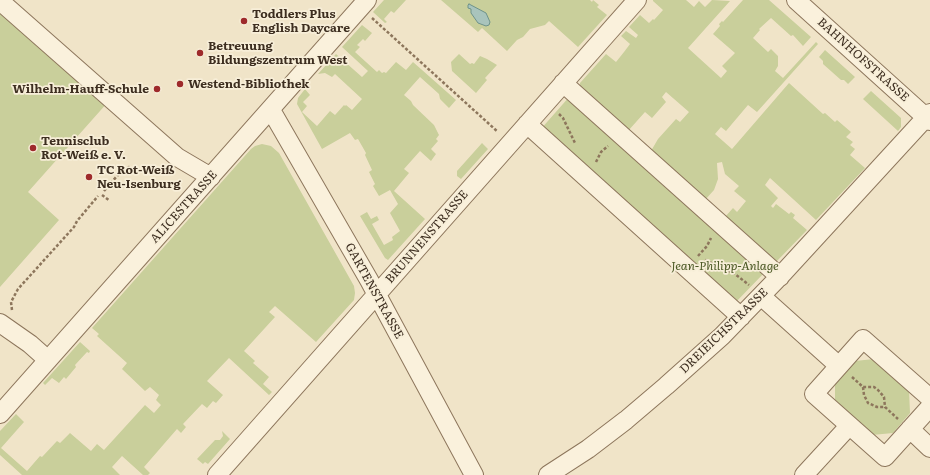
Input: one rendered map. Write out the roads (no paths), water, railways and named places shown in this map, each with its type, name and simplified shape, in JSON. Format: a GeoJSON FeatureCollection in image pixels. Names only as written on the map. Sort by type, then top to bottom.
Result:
{"type":"FeatureCollection","features":[{"type":"Feature","properties":{"kind":"street","name":"BRUNNENSTRASSE"},"geometry":{"type":"LineString","coordinates":[[217,475],[637,0]]}},
{"type":"Feature","properties":{"kind":"street","name":"BAHNHOFSTRASSE"},"geometry":{"type":"LineString","coordinates":[[796,0],[929,117]]}},
{"type":"Feature","properties":{"kind":"street"},"geometry":{"type":"LineString","coordinates":[[0,1],[177,157],[211,177]]}},
{"type":"Feature","properties":{"kind":"street","name":"ALICESTRASSE"},"geometry":{"type":"LineString","coordinates":[[0,414],[271,110],[368,8]]}},
{"type":"Feature","properties":{"kind":"street"},"geometry":{"type":"LineString","coordinates":[[563,83],[780,277]]}},
{"type":"Feature","properties":{"kind":"street","name":"GARTENSTRASSE"},"geometry":{"type":"LineString","coordinates":[[271,110],[377,294],[474,475]]}},
{"type":"Feature","properties":{"kind":"street","name":"DREIEICHSTRASSE"},"geometry":{"type":"LineString","coordinates":[[548,475],[588,449],[646,403],[705,351],[762,296],[929,117]]}},
{"type":"Feature","properties":{"kind":"street"},"geometry":{"type":"LineString","coordinates":[[527,124],[741,317]]}},
{"type":"Feature","properties":{"kind":"street"},"geometry":{"type":"LineString","coordinates":[[762,296],[845,371]]}},
{"type":"Feature","properties":{"kind":"street"},"geometry":{"type":"LineString","coordinates":[[6,317],[30,344],[48,360]]}},
{"type":"Feature","properties":{"kind":"street"},"geometry":{"type":"LineString","coordinates":[[930,398],[863,339],[845,371],[814,394],[885,457],[906,426],[930,407]]}},
{"type":"Feature","properties":{"kind":"street"},"geometry":{"type":"LineString","coordinates":[[804,475],[849,426]]}},
{"type":"Feature","properties":{"kind":"street"},"geometry":{"type":"LineString","coordinates":[[906,426],[930,448]]}},
{"type":"Feature","properties":{"kind":"water"},"geometry":{"type":"Polygon","coordinates":[[[469,4],[486,13],[490,22],[489,25],[486,26],[478,23],[471,13],[471,9],[468,8],[469,4]]]}},
{"type":"Feature","properties":{"kind":"place","name":"Toddlers Plus English Daycare"},"geometry":{"type":"Point","coordinates":[244,21]}},
{"type":"Feature","properties":{"kind":"place","name":"Betreuung Bildungszentrum West"},"geometry":{"type":"Point","coordinates":[200,53]}},
{"type":"Feature","properties":{"kind":"place","name":"Westend-Bibliothek"},"geometry":{"type":"Point","coordinates":[180,84]}},
{"type":"Feature","properties":{"kind":"place","name":"Wilhelm-Hauff-Schule"},"geometry":{"type":"Point","coordinates":[157,89]}},
{"type":"Feature","properties":{"kind":"place","name":"Tennisclub Rot-Weiß e. V."},"geometry":{"type":"Point","coordinates":[33,148]}},
{"type":"Feature","properties":{"kind":"place","name":"TC Rot-Weiß Neu-Isenburg"},"geometry":{"type":"Point","coordinates":[89,177]}},
{"type":"Feature","properties":{"kind":"park label","name":"Jean-Philipp-Anlage"},"geometry":{"type":"Point","coordinates":[725,266]}}]}
